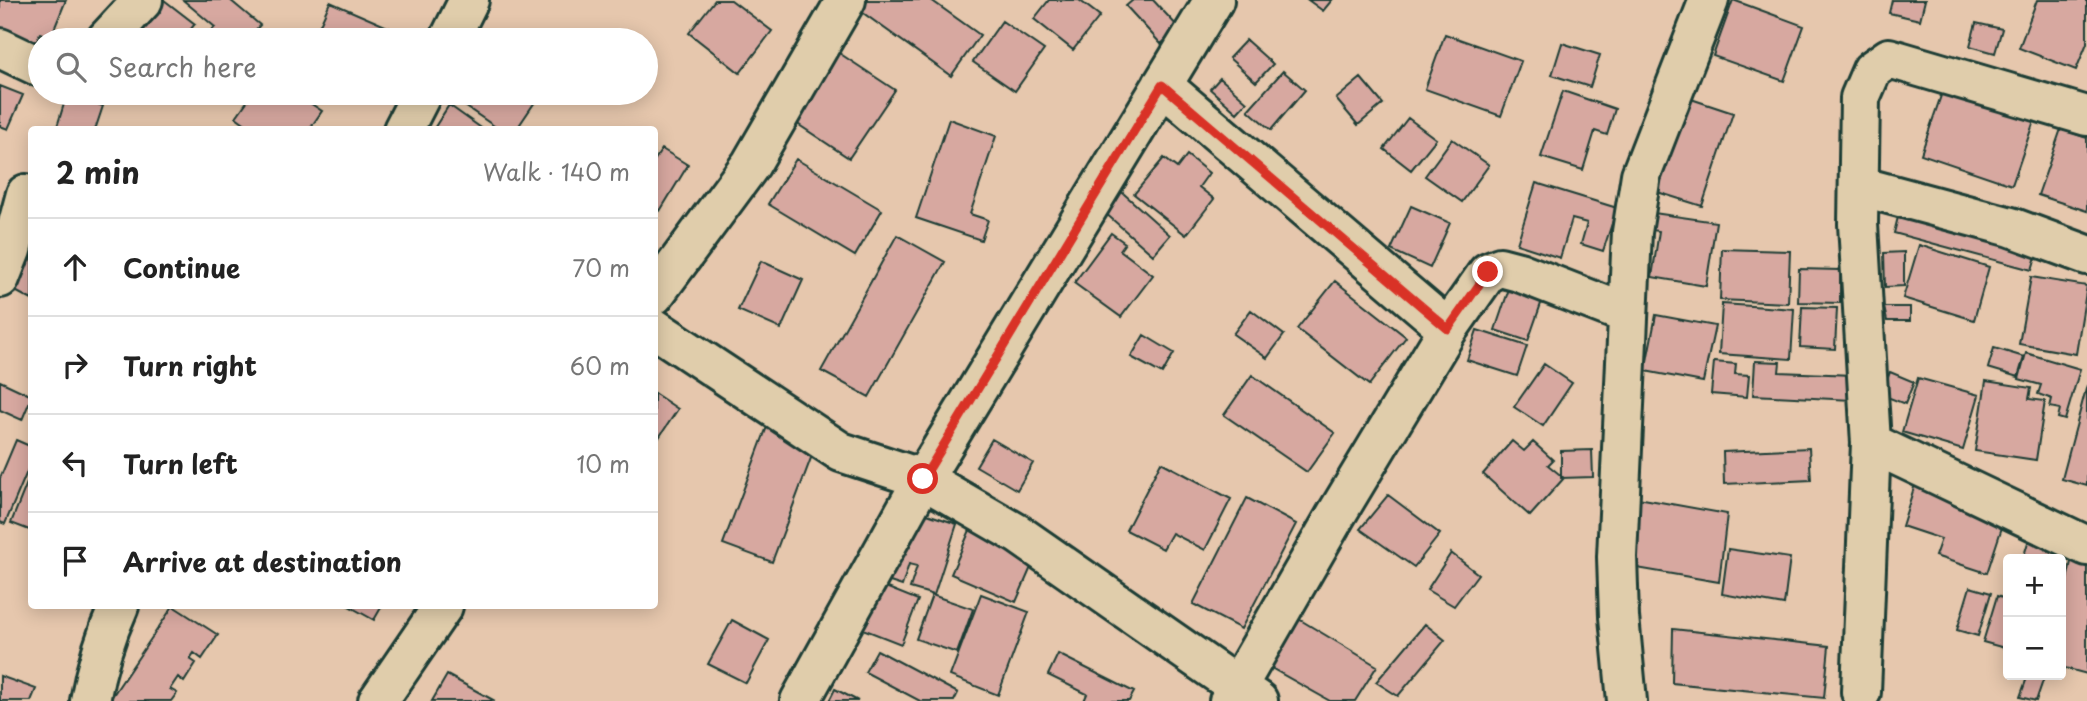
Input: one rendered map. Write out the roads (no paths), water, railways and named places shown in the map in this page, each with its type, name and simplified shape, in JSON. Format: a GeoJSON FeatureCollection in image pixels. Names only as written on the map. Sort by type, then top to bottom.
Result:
{"type":"FeatureCollection","features":[{"type":"Feature","properties":{"kind":"street"},"geometry":{"type":"LineString","coordinates":[[117,28],[142,0]]}},
{"type":"Feature","properties":{"kind":"street"},"geometry":{"type":"LineString","coordinates":[[455,28],[468,0]]}},
{"type":"Feature","properties":{"kind":"street"},"geometry":{"type":"LineString","coordinates":[[658,290],[751,164],[846,0]]}},
{"type":"Feature","properties":{"kind":"street"},"geometry":{"type":"LineString","coordinates":[[800,701],[923,479],[1214,0]]}},
{"type":"Feature","properties":{"kind":"street"},"geometry":{"type":"LineString","coordinates":[[1627,701],[1616,557],[1632,232],[1641,175],[1709,0]]}},
{"type":"Feature","properties":{"kind":"street"},"geometry":{"type":"LineString","coordinates":[[0,48],[28,61]]}},
{"type":"Feature","properties":{"kind":"street"},"geometry":{"type":"LineString","coordinates":[[1861,692],[1871,443],[1858,224],[1860,98],[1872,70],[1889,58],[2087,116]]}},
{"type":"Feature","properties":{"kind":"street"},"geometry":{"type":"LineString","coordinates":[[1162,85],[1448,329]]}},
{"type":"Feature","properties":{"kind":"street"},"geometry":{"type":"LineString","coordinates":[[405,126],[416,105]]}},
{"type":"Feature","properties":{"kind":"street"},"geometry":{"type":"LineString","coordinates":[[1859,186],[2011,227],[2087,255]]}},
{"type":"Feature","properties":{"kind":"street"},"geometry":{"type":"LineString","coordinates":[[0,278],[11,250],[26,194]]}},
{"type":"Feature","properties":{"kind":"street"},"geometry":{"type":"LineString","coordinates":[[658,331],[841,452],[923,479],[1018,534],[1242,696],[1336,515],[1448,329],[1488,272],[1500,267],[1627,314]]}},
{"type":"Feature","properties":{"kind":"street"},"geometry":{"type":"LineString","coordinates":[[1871,443],[2087,547]]}},
{"type":"Feature","properties":{"kind":"street"},"geometry":{"type":"LineString","coordinates":[[90,701],[99,658],[118,609]]}},
{"type":"Feature","properties":{"kind":"street"},"geometry":{"type":"LineString","coordinates":[[378,701],[441,609]]}}]}
